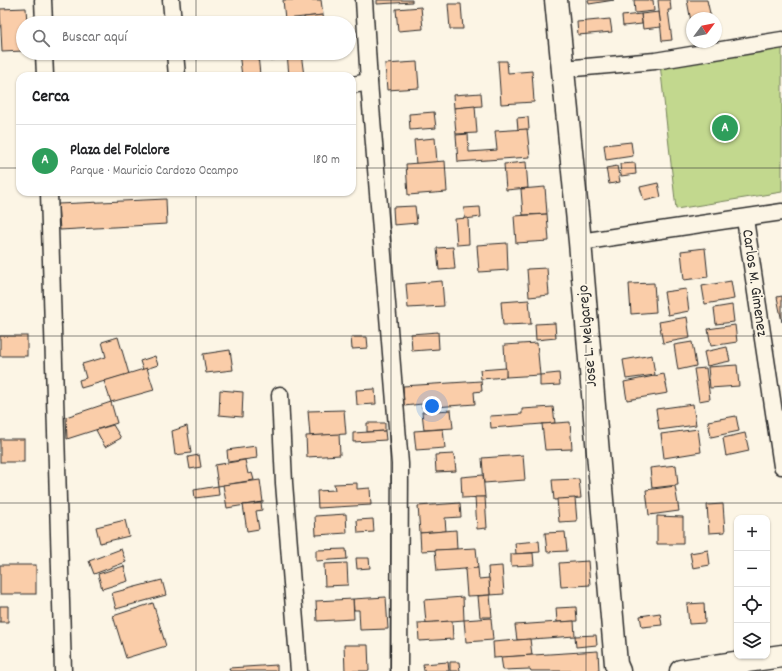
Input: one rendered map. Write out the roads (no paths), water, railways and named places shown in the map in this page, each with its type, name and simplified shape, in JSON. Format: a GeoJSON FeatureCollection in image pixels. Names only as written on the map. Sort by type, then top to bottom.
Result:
{"type":"FeatureCollection","features":[{"type":"Feature","properties":{"kind":"street"},"geometry":{"type":"LineString","coordinates":[[43,0],[44,16]]}},
{"type":"Feature","properties":{"kind":"street"},"geometry":{"type":"LineString","coordinates":[[170,0],[171,16]]}},
{"type":"Feature","properties":{"kind":"street"},"geometry":{"type":"LineString","coordinates":[[364,0],[369,82],[400,464],[398,671]]}},
{"type":"Feature","properties":{"kind":"street","name":"Jose L. Melgarejo"},"geometry":{"type":"LineString","coordinates":[[556,0],[580,242],[616,664],[619,671]]}},
{"type":"Feature","properties":{"kind":"street"},"geometry":{"type":"LineString","coordinates":[[563,69],[655,61],[782,40]]}},
{"type":"Feature","properties":{"kind":"street"},"geometry":{"type":"LineString","coordinates":[[44,60],[45,72]]}},
{"type":"Feature","properties":{"kind":"street"},"geometry":{"type":"LineString","coordinates":[[176,60],[177,72]]}},
{"type":"Feature","properties":{"kind":"street"},"geometry":{"type":"LineString","coordinates":[[356,84],[369,82]]}},
{"type":"Feature","properties":{"kind":"street"},"geometry":{"type":"LineString","coordinates":[[49,196],[63,671]]}},
{"type":"Feature","properties":{"kind":"street"},"geometry":{"type":"LineString","coordinates":[[580,242],[745,219],[782,212]]}},
{"type":"Feature","properties":{"kind":"street","name":"Carlos M. Gimenez"},"geometry":{"type":"LineString","coordinates":[[745,219],[782,466]]}},
{"type":"Feature","properties":{"kind":"street"},"geometry":{"type":"LineString","coordinates":[[280,395],[284,483],[299,671]]}},
{"type":"Feature","properties":{"kind":"street"},"geometry":{"type":"LineString","coordinates":[[681,671],[782,656]]}},
{"type":"Feature","properties":{"kind":"place","name":"Plaza del Folclore"},"geometry":{"type":"Point","coordinates":[725,128]}}]}
